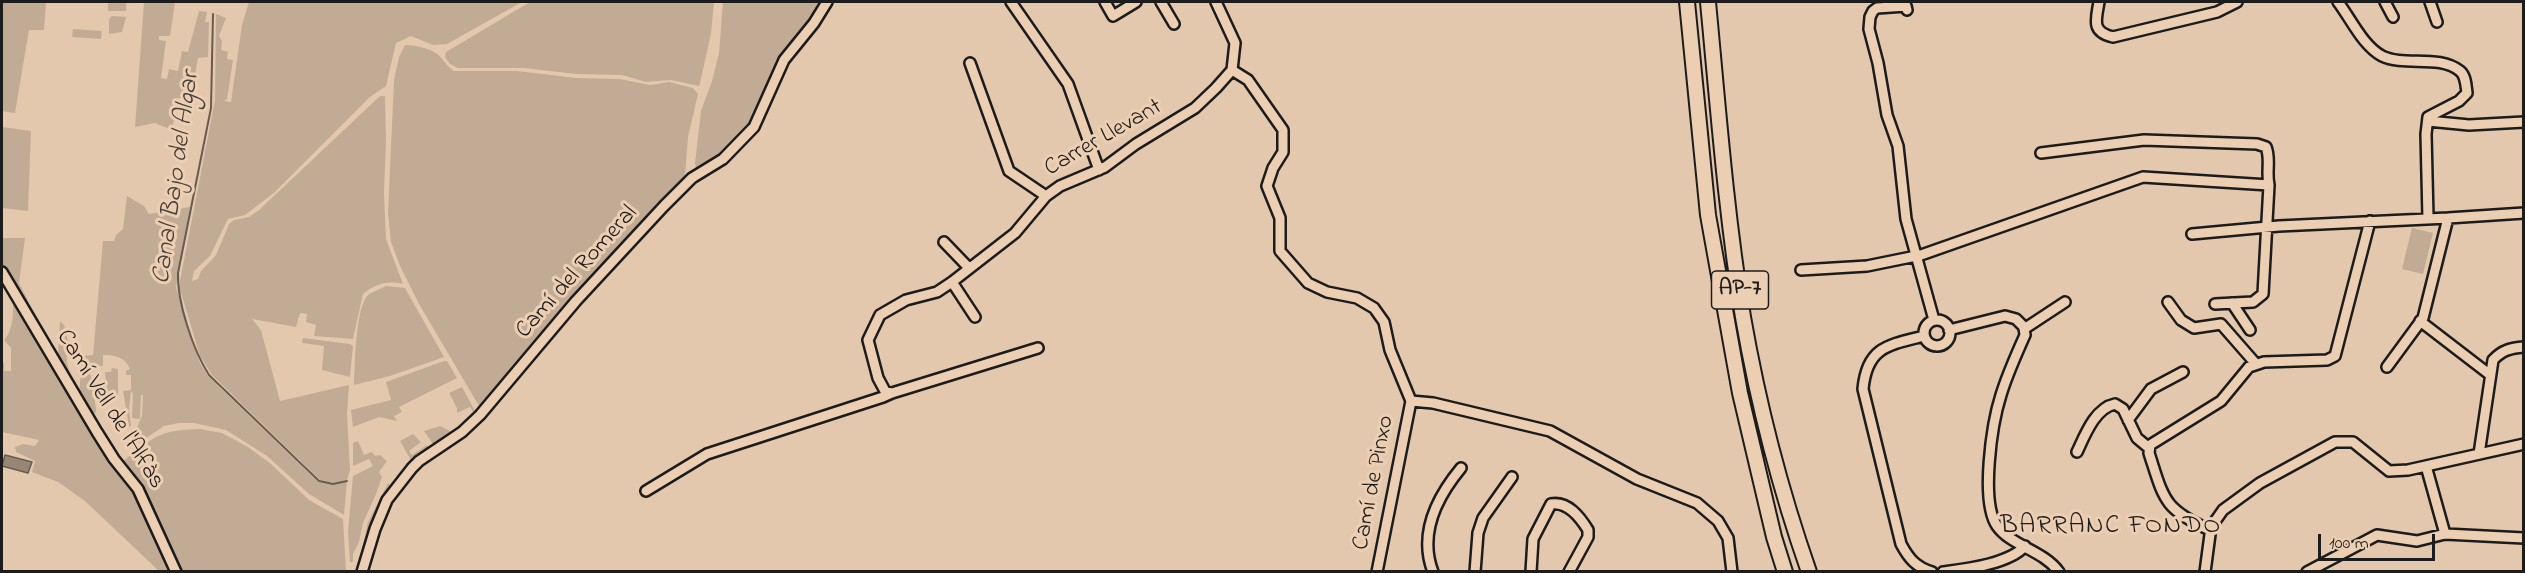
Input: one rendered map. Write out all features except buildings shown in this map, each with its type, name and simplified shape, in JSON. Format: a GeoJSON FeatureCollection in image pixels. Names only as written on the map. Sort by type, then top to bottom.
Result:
{"type":"FeatureCollection","features":[{"type":"Feature","properties":{"kind":"highway","name":"AP-7"},"geometry":{"type":"LineString","coordinates":[[1687,2],[1708,215],[1740,393],[1774,537],[1785,572]]}},
{"type":"Feature","properties":{"kind":"highway","name":"AP-7"},"geometry":{"type":"LineString","coordinates":[[1708,2],[1729,208],[1743,316],[1774,460],[1809,572]]}},
{"type":"Feature","properties":{"kind":"street","name":"Camí del Romeral"},"geometry":{"type":"LineString","coordinates":[[362,572],[375,529],[387,500],[412,468],[462,432],[480,415],[576,301],[664,206],[692,178],[723,159],[754,127],[784,60],[827,2]]}},
{"type":"Feature","properties":{"kind":"street"},"geometry":{"type":"LineString","coordinates":[[1011,2],[1068,84],[1099,170]]}},
{"type":"Feature","properties":{"kind":"street"},"geometry":{"type":"LineString","coordinates":[[1105,2],[1113,16],[1136,2]]}},
{"type":"Feature","properties":{"kind":"street"},"geometry":{"type":"LineString","coordinates":[[1161,2],[1174,24]]}},
{"type":"Feature","properties":{"kind":"street"},"geometry":{"type":"LineString","coordinates":[[1216,2],[1234,43],[1232,70],[1248,80],[1282,129],[1283,153],[1273,168],[1267,186],[1280,218],[1280,251],[1308,283],[1327,292],[1357,298],[1374,308],[1384,322],[1390,350],[1411,402],[1433,403],[1550,431],[1637,479],[1697,503],[1718,521],[1728,538],[1732,572]]}},
{"type":"Feature","properties":{"kind":"street"},"geometry":{"type":"LineString","coordinates":[[2098,2],[2096,23],[2098,30],[2104,35],[2113,37],[2217,12],[2238,2]]}},
{"type":"Feature","properties":{"kind":"street"},"geometry":{"type":"LineString","coordinates":[[2338,2],[2370,47],[2383,56],[2405,61],[2442,63],[2460,71],[2467,93],[2460,101],[2428,117],[2426,134],[2428,218]]}},
{"type":"Feature","properties":{"kind":"street"},"geometry":{"type":"LineString","coordinates":[[2385,2],[2393,17]]}},
{"type":"Feature","properties":{"kind":"street"},"geometry":{"type":"LineString","coordinates":[[2430,2],[2437,22]]}},
{"type":"Feature","properties":{"kind":"street"},"geometry":{"type":"LineString","coordinates":[[1907,10],[1906,6],[1900,5],[1877,8],[1870,17],[1869,29],[1878,63],[1887,115],[1898,146],[1906,219],[1934,320]]}},
{"type":"Feature","properties":{"kind":"street"},"geometry":{"type":"LineString","coordinates":[[970,63],[1009,171],[1046,196]]}},
{"type":"Feature","properties":{"kind":"street","name":"Carrer Llevant"},"geometry":{"type":"LineString","coordinates":[[892,393],[885,391],[878,378],[868,340],[880,315],[906,300],[937,292],[1015,233],[1046,196],[1060,186],[1099,170],[1194,108],[1232,70]]}},
{"type":"Feature","properties":{"kind":"street"},"geometry":{"type":"LineString","coordinates":[[2428,121],[2469,125],[2523,122]]}},
{"type":"Feature","properties":{"kind":"street"},"geometry":{"type":"LineString","coordinates":[[2041,153],[2144,140],[2257,144],[2266,147],[2269,154],[2266,174],[2269,185],[2263,294],[2253,302],[2215,304]]}},
{"type":"Feature","properties":{"kind":"street"},"geometry":{"type":"LineString","coordinates":[[1801,270],[1867,266],[1917,256],[2143,177],[2269,185]]}},
{"type":"Feature","properties":{"kind":"street"},"geometry":{"type":"LineString","coordinates":[[2192,234],[2267,227],[2523,213]]}},
{"type":"Feature","properties":{"kind":"street"},"geometry":{"type":"LineString","coordinates":[[2387,367],[2420,321],[2448,218]]}},
{"type":"Feature","properties":{"kind":"street"},"geometry":{"type":"LineString","coordinates":[[2210,530],[2188,520],[2171,508],[2163,498],[2149,448],[2157,439],[2221,401],[2252,366],[2264,362],[2327,360],[2335,356],[2370,221]]}},
{"type":"Feature","properties":{"kind":"street"},"geometry":{"type":"LineString","coordinates":[[944,242],[969,268]]}},
{"type":"Feature","properties":{"kind":"street","name":"Camí Vell de l'Alfàs"},"geometry":{"type":"LineString","coordinates":[[2,272],[97,432],[114,459],[138,489],[176,572]]}},
{"type":"Feature","properties":{"kind":"street"},"geometry":{"type":"LineString","coordinates":[[951,282],[975,316]]}},
{"type":"Feature","properties":{"kind":"street"},"geometry":{"type":"LineString","coordinates":[[2024,329],[2065,302]]}},
{"type":"Feature","properties":{"kind":"street"},"geometry":{"type":"LineString","coordinates":[[2168,302],[2181,320],[2194,328],[2221,324],[2252,366]]}},
{"type":"Feature","properties":{"kind":"street"},"geometry":{"type":"LineString","coordinates":[[2232,303],[2250,330]]}},
{"type":"Feature","properties":{"kind":"street"},"geometry":{"type":"LineString","coordinates":[[1949,330],[2005,316],[2016,319],[2024,329],[2025,335],[2000,396],[1988,462],[1990,510],[1997,526],[2008,537],[2051,561],[2059,572]]}},
{"type":"Feature","properties":{"kind":"street"},"geometry":{"type":"LineString","coordinates":[[1934,320],[1943,322],[1949,330],[1948,339],[1942,345],[1929,344],[1924,336],[1925,328],[1934,320]]}},
{"type":"Feature","properties":{"kind":"street"},"geometry":{"type":"LineString","coordinates":[[2420,321],[2489,374]]}},
{"type":"Feature","properties":{"kind":"street"},"geometry":{"type":"LineString","coordinates":[[1924,336],[1889,345],[1875,353],[1865,370],[1863,389],[1901,544],[1907,556],[1919,568],[1932,572]]}},
{"type":"Feature","properties":{"kind":"street"},"geometry":{"type":"LineString","coordinates":[[2479,454],[2489,374],[2493,360],[2499,353],[2511,348],[2523,347]]}},
{"type":"Feature","properties":{"kind":"street"},"geometry":{"type":"LineString","coordinates":[[646,491],[707,454],[1038,348]]}},
{"type":"Feature","properties":{"kind":"street"},"geometry":{"type":"LineString","coordinates":[[2128,420],[2151,389],[2183,372]]}},
{"type":"Feature","properties":{"kind":"street","name":"Camí de Pinxo"},"geometry":{"type":"LineString","coordinates":[[1377,572],[1411,402]]}},
{"type":"Feature","properties":{"kind":"street"},"geometry":{"type":"LineString","coordinates":[[2077,452],[2089,428],[2107,405],[2115,404],[2123,409],[2137,438],[2149,448]]}},
{"type":"Feature","properties":{"kind":"street"},"geometry":{"type":"LineString","coordinates":[[2205,572],[2210,530],[2223,510],[2260,483],[2335,442],[2353,442],[2389,471],[2408,470],[2523,444]]}},
{"type":"Feature","properties":{"kind":"street"},"geometry":{"type":"LineString","coordinates":[[2426,466],[2445,534]]}},
{"type":"Feature","properties":{"kind":"street"},"geometry":{"type":"LineString","coordinates":[[1432,572],[1427,534],[1432,514],[1435,505],[1461,468]]}},
{"type":"Feature","properties":{"kind":"street"},"geometry":{"type":"LineString","coordinates":[[1475,572],[1478,533],[1483,518],[1512,477]]}},
{"type":"Feature","properties":{"kind":"street"},"geometry":{"type":"LineString","coordinates":[[1531,572],[1533,540],[1551,504],[1556,503],[1573,510],[1588,530],[1588,537],[1569,572]]}},
{"type":"Feature","properties":{"kind":"street"},"geometry":{"type":"LineString","coordinates":[[2307,572],[2377,535],[2417,541],[2445,534],[2523,538]]}},
{"type":"Feature","properties":{"kind":"street"},"geometry":{"type":"LineString","coordinates":[[1942,572],[2004,559],[2018,554],[2025,546]]}},
{"type":"Feature","properties":{"kind":"shaded area"},"geometry":{"type":"Polygon","coordinates":[[[2,2],[46,2],[44,30],[29,30],[15,113],[2,111],[2,2]]]}},
{"type":"Feature","properties":{"kind":"shaded area"},"geometry":{"type":"Polygon","coordinates":[[[108,2],[126,2],[126,11],[108,11],[108,2]]]}},
{"type":"Feature","properties":{"kind":"shaded area"},"geometry":{"type":"Polygon","coordinates":[[[144,2],[175,2],[170,36],[159,36],[159,40],[166,41],[161,78],[167,79],[169,69],[178,71],[182,51],[188,52],[199,11],[207,12],[205,22],[209,22],[208,57],[198,58],[191,99],[178,98],[172,130],[155,123],[135,127],[144,2]]]}},
{"type":"Feature","properties":{"kind":"shaded area"},"geometry":{"type":"Polygon","coordinates":[[[249,2],[522,2],[447,44],[433,45],[411,36],[396,43],[386,86],[370,97],[275,192],[245,215],[228,219],[210,256],[194,271],[192,281],[198,279],[201,271],[216,255],[229,224],[234,220],[249,217],[259,210],[380,96],[385,96],[386,239],[403,284],[392,282],[382,284],[363,294],[353,339],[314,336],[316,325],[306,322],[307,314],[300,313],[296,327],[252,319],[261,330],[280,401],[349,385],[347,414],[350,470],[347,480],[335,483],[321,481],[212,375],[200,356],[179,286],[215,100],[216,14],[226,18],[219,36],[222,41],[221,50],[228,52],[227,59],[233,60],[227,99],[224,101],[231,102],[242,25],[249,2]]]}},
{"type":"Feature","properties":{"kind":"shaded area"},"geometry":{"type":"Polygon","coordinates":[[[530,2],[714,2],[711,34],[699,86],[671,80],[646,82],[622,75],[576,74],[524,68],[458,68],[450,64],[445,57],[446,52],[530,2]]]}},
{"type":"Feature","properties":{"kind":"shaded area"},"geometry":{"type":"Polygon","coordinates":[[[723,2],[822,2],[776,62],[748,127],[726,151],[701,170],[696,168],[695,163],[701,111],[719,53],[723,2]]]}},
{"type":"Feature","properties":{"kind":"shaded area"},"geometry":{"type":"Polygon","coordinates":[[[112,16],[126,17],[122,32],[109,34],[109,19],[112,16]]]}},
{"type":"Feature","properties":{"kind":"shaded area"},"geometry":{"type":"Polygon","coordinates":[[[73,29],[102,31],[101,39],[72,37],[73,29]]]}},
{"type":"Feature","properties":{"kind":"shaded area"},"geometry":{"type":"Polygon","coordinates":[[[405,45],[433,51],[454,71],[517,71],[576,78],[620,79],[650,85],[669,82],[693,88],[698,94],[688,137],[685,175],[681,182],[645,218],[616,254],[578,289],[551,326],[479,406],[419,304],[391,242],[388,214],[394,80],[399,57],[405,45]]]}},
{"type":"Feature","properties":{"kind":"shaded area"},"geometry":{"type":"Polygon","coordinates":[[[2,127],[31,131],[28,211],[2,208],[2,127]]]}},
{"type":"Feature","properties":{"kind":"shaded area"},"geometry":{"type":"Polygon","coordinates":[[[127,196],[144,206],[149,214],[190,207],[176,287],[200,363],[208,376],[318,482],[333,485],[347,481],[344,515],[309,494],[267,456],[226,430],[194,423],[179,423],[164,426],[139,443],[134,434],[142,416],[143,395],[141,395],[140,419],[132,418],[133,394],[131,391],[129,409],[131,426],[129,427],[123,391],[131,390],[131,375],[126,375],[126,371],[130,369],[119,358],[103,355],[103,366],[89,367],[96,408],[92,416],[79,396],[82,356],[93,355],[103,241],[114,241],[116,235],[123,229],[127,196]]]}},
{"type":"Feature","properties":{"kind":"shaded area"},"geometry":{"type":"Polygon","coordinates":[[[2412,228],[2433,233],[2423,274],[2402,269],[2412,228]]]}},
{"type":"Feature","properties":{"kind":"shaded area"},"geometry":{"type":"Polygon","coordinates":[[[2,238],[25,238],[19,283],[37,318],[32,319],[2,266],[2,238]]]}},
{"type":"Feature","properties":{"kind":"shaded area"},"geometry":{"type":"Polygon","coordinates":[[[386,286],[405,288],[444,357],[390,376],[354,385],[358,323],[364,300],[369,294],[386,286]]]}},
{"type":"Feature","properties":{"kind":"shaded area"},"geometry":{"type":"Polygon","coordinates":[[[13,298],[92,435],[131,486],[171,571],[159,571],[85,501],[58,482],[32,472],[35,461],[16,452],[15,447],[23,444],[35,446],[39,440],[2,432],[2,363],[4,363],[4,371],[11,371],[11,348],[4,340],[11,326],[13,298]]]}},
{"type":"Feature","properties":{"kind":"shaded area"},"geometry":{"type":"Polygon","coordinates":[[[60,321],[64,325],[69,346],[66,346],[67,362],[72,381],[54,356],[58,354],[60,321]]]}},
{"type":"Feature","properties":{"kind":"shaded area"},"geometry":{"type":"Polygon","coordinates":[[[303,338],[353,346],[350,377],[322,370],[324,346],[302,343],[303,338]]]}},
{"type":"Feature","properties":{"kind":"shaded area"},"geometry":{"type":"Polygon","coordinates":[[[447,361],[457,378],[399,407],[402,412],[394,416],[397,421],[379,417],[353,427],[351,410],[391,400],[386,382],[447,361]]]}},
{"type":"Feature","properties":{"kind":"shaded area"},"geometry":{"type":"Polygon","coordinates":[[[112,368],[118,369],[118,399],[108,400],[105,372],[111,372],[112,368]]]}},
{"type":"Feature","properties":{"kind":"shaded area"},"geometry":{"type":"Polygon","coordinates":[[[462,387],[476,413],[465,425],[464,423],[474,413],[470,407],[457,413],[457,408],[449,393],[462,387]]]}},
{"type":"Feature","properties":{"kind":"shaded area"},"geometry":{"type":"Polygon","coordinates":[[[440,426],[450,431],[448,435],[451,437],[435,447],[424,431],[440,426]]]}},
{"type":"Feature","properties":{"kind":"shaded area"},"geometry":{"type":"Polygon","coordinates":[[[200,429],[222,433],[248,447],[271,464],[309,500],[343,519],[346,571],[180,571],[141,488],[122,462],[157,436],[175,431],[200,429]]]}},
{"type":"Feature","properties":{"kind":"shaded area"},"geometry":{"type":"Polygon","coordinates":[[[413,434],[421,442],[409,451],[412,455],[427,445],[431,450],[412,462],[400,441],[413,434]]]}},
{"type":"Feature","properties":{"kind":"shaded area"},"geometry":{"type":"Polygon","coordinates":[[[358,441],[364,455],[372,452],[375,456],[380,455],[387,461],[379,472],[382,477],[363,523],[359,542],[353,554],[353,562],[350,562],[348,531],[353,476],[373,466],[369,459],[353,466],[353,443],[358,441]]]}},
{"type":"Feature","properties":{"kind":"shaded area"},"geometry":{"type":"Polygon","coordinates":[[[5,455],[32,462],[28,473],[2,466],[5,455]]]}},
{"type":"Feature","properties":{"kind":"shaded area"},"geometry":{"type":"Polygon","coordinates":[[[388,483],[392,487],[361,564],[359,563],[368,522],[388,483]]]}},
{"type":"Feature","properties":{"kind":"waterway","name":"Canal Bajo del Algar"},"geometry":{"type":"LineString","coordinates":[[213,14],[211,108],[178,273],[180,298],[187,326],[197,353],[209,375],[319,481],[333,484],[347,481]]}},
{"type":"Feature","properties":{"kind":"district","name":"BARRANC FONDO"},"geometry":{"type":"Point","coordinates":[2111,528]}}]}
